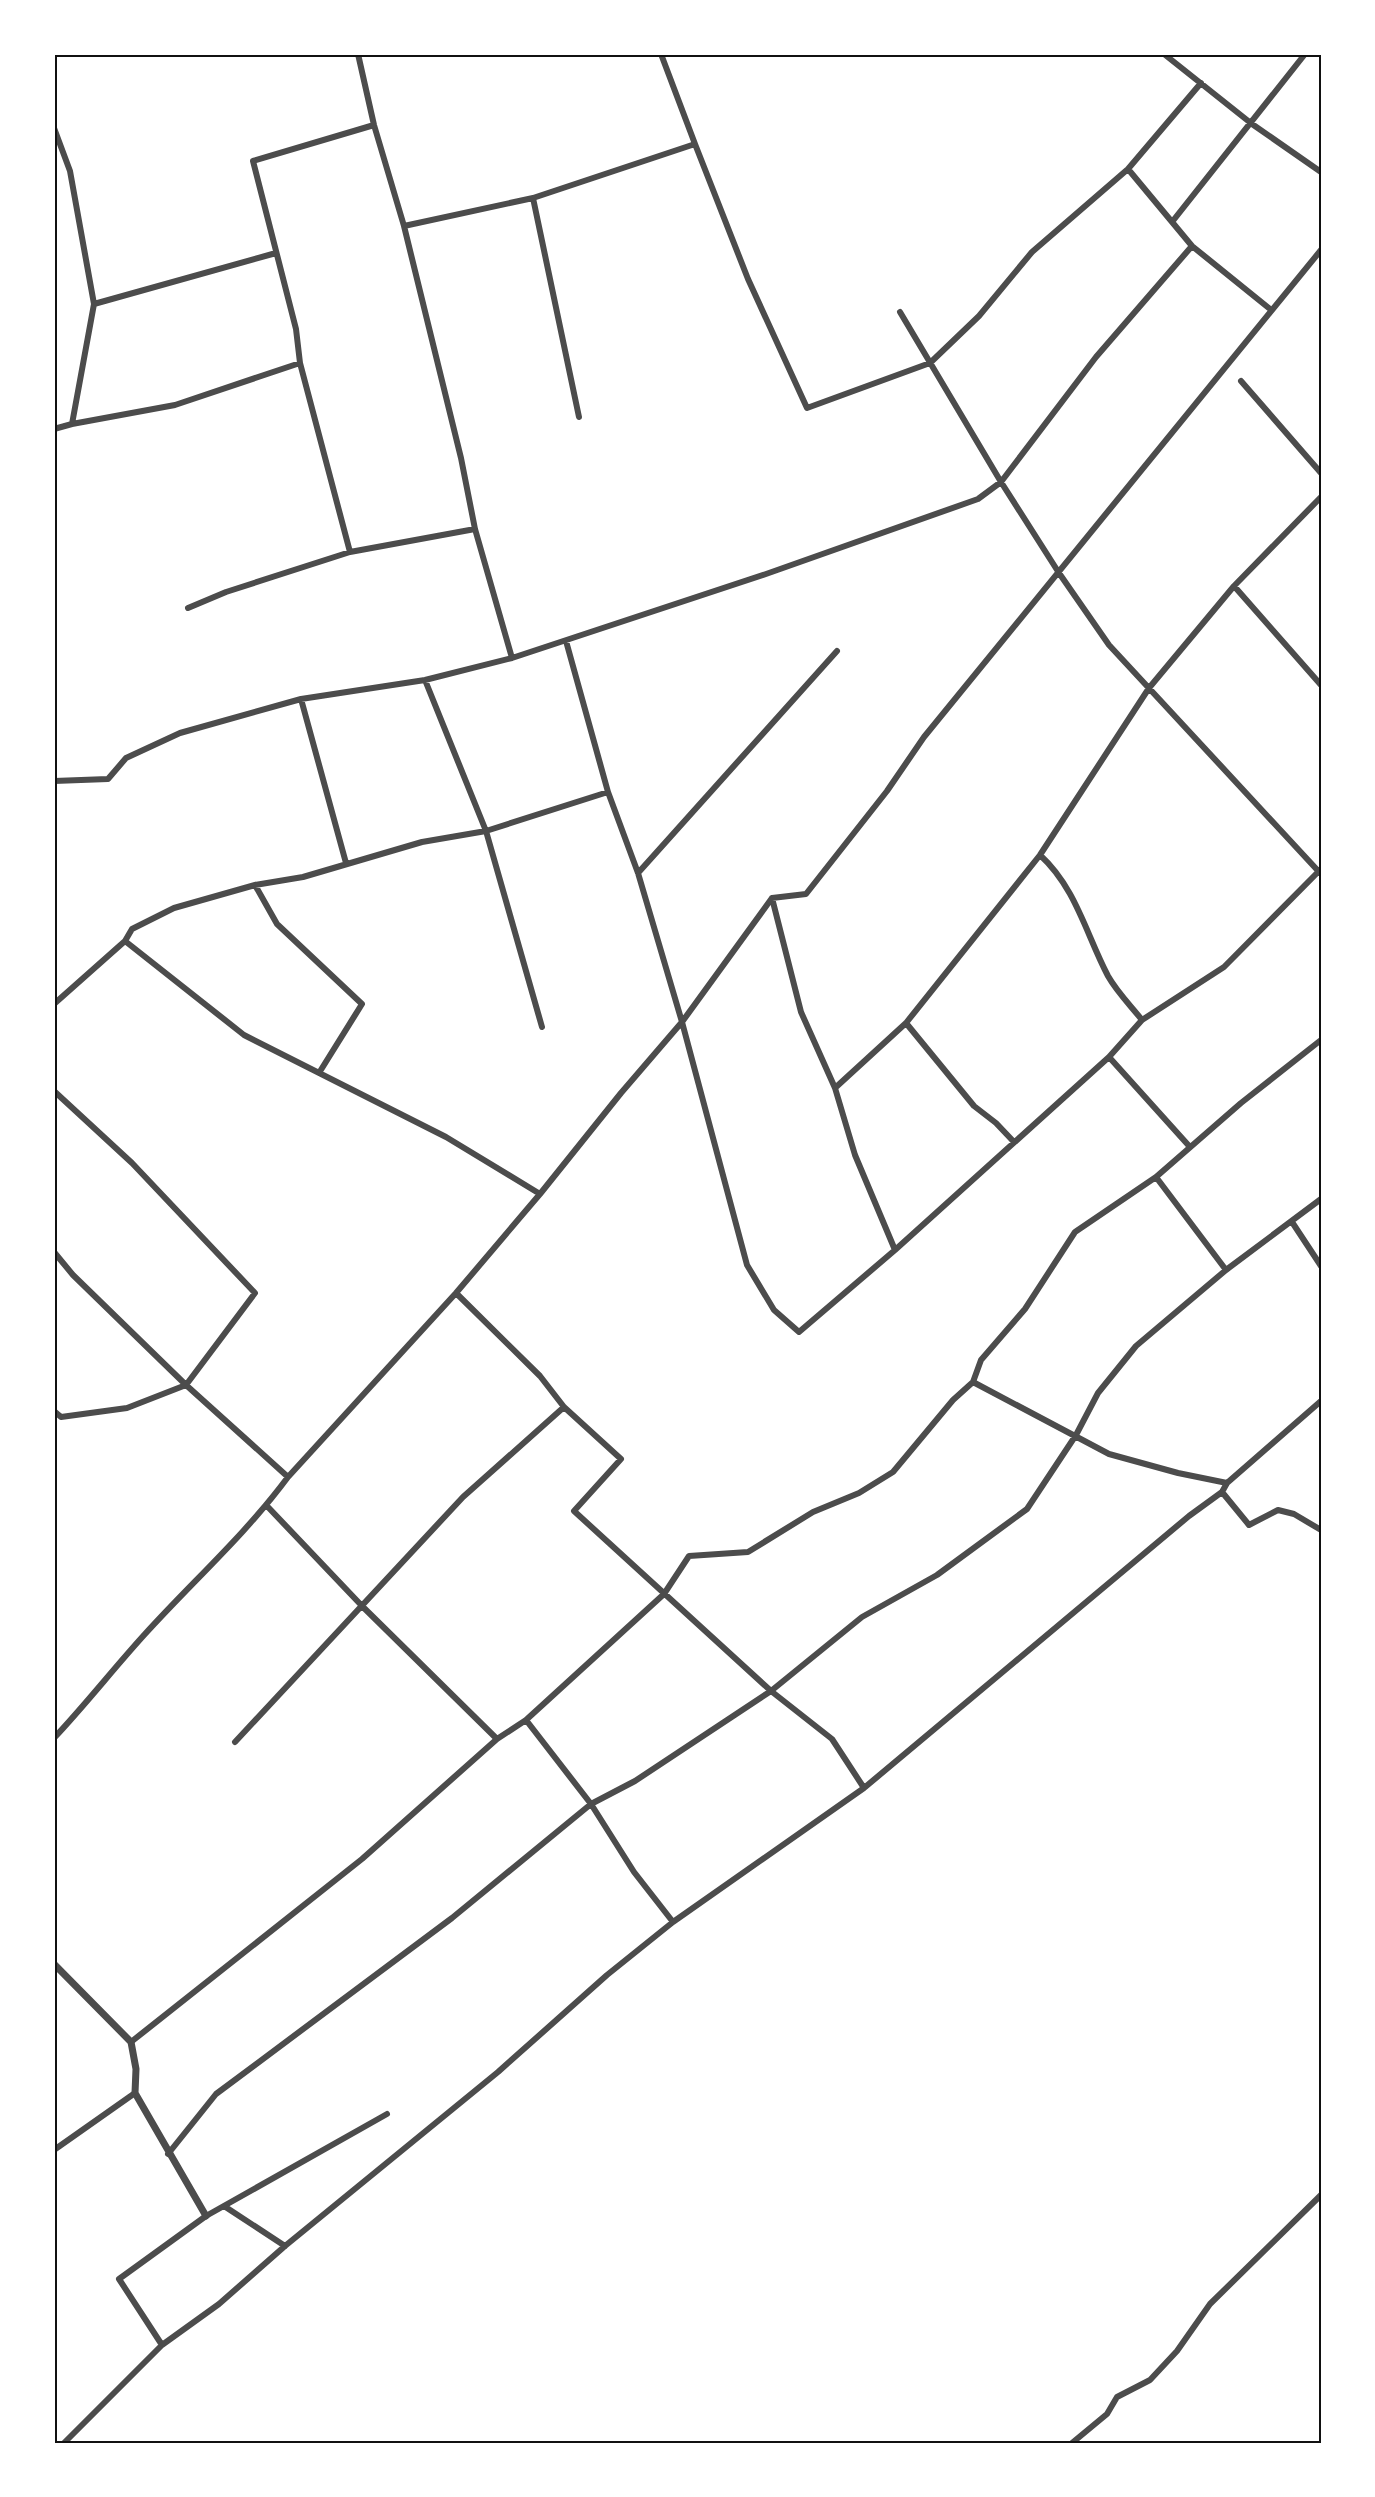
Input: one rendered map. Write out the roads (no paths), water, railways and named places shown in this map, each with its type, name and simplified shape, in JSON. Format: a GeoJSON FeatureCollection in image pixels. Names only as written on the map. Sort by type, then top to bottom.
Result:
{"type":"FeatureCollection","features":[{"type":"Feature","properties":{"kind":"street"},"geometry":{"type":"LineString","coordinates":[[358,54],[374,125],[404,226],[461,458],[475,529],[513,658]]}},
{"type":"Feature","properties":{"kind":"street"},"geometry":{"type":"LineString","coordinates":[[661,54],[748,279],[807,408],[930,363],[979,316],[1032,252],[1128,169],[1201,84]]}},
{"type":"Feature","properties":{"kind":"street"},"geometry":{"type":"LineString","coordinates":[[1164,54],[1252,124],[1321,172]]}},
{"type":"Feature","properties":{"kind":"street"},"geometry":{"type":"LineString","coordinates":[[1172,222],[1252,124],[1305,54]]}},
{"type":"Feature","properties":{"kind":"street"},"geometry":{"type":"LineString","coordinates":[[350,552],[300,363],[296,329],[254,161],[374,125]]}},
{"type":"Feature","properties":{"kind":"street"},"geometry":{"type":"LineString","coordinates":[[54,128],[70,171],[94,304],[72,424]]}},
{"type":"Feature","properties":{"kind":"street"},"geometry":{"type":"LineString","coordinates":[[404,226],[533,198],[695,144]]}},
{"type":"Feature","properties":{"kind":"street"},"geometry":{"type":"LineString","coordinates":[[1128,169],[1192,246],[1270,309]]}},
{"type":"Feature","properties":{"kind":"street"},"geometry":{"type":"LineString","coordinates":[[533,198],[579,417]]}},
{"type":"Feature","properties":{"kind":"street"},"geometry":{"type":"LineString","coordinates":[[54,781],[108,779],[126,758],[180,733],[301,699],[425,680],[513,658],[978,499],[1001,482],[1096,357],[1192,246]]}},
{"type":"Feature","properties":{"kind":"street"},"geometry":{"type":"LineString","coordinates":[[54,1738],[146,1633],[210,1569],[267,1506],[288,1477],[456,1293],[682,1022],[772,898],[806,894],[887,791],[924,737],[1059,573],[1270,309],[1321,250]]}},
{"type":"Feature","properties":{"kind":"street"},"geometry":{"type":"LineString","coordinates":[[94,304],[276,253]]}},
{"type":"Feature","properties":{"kind":"street"},"geometry":{"type":"LineString","coordinates":[[566,641],[608,792],[638,873],[682,1022],[747,1265],[756,1286],[774,1310],[798,1332],[895,1250],[1109,1057],[1142,1020],[1224,967],[1320,871],[1109,645],[1059,573],[1001,482],[900,312]]}},
{"type":"Feature","properties":{"kind":"street"},"geometry":{"type":"LineString","coordinates":[[54,429],[175,405],[300,363]]}},
{"type":"Feature","properties":{"kind":"street"},"geometry":{"type":"LineString","coordinates":[[1240,381],[1321,473]]}},
{"type":"Feature","properties":{"kind":"street"},"geometry":{"type":"LineString","coordinates":[[835,1088],[906,1023],[1040,855],[1149,688],[1234,586],[1321,497]]}},
{"type":"Feature","properties":{"kind":"street"},"geometry":{"type":"LineString","coordinates":[[188,608],[226,592],[350,552],[475,529]]}},
{"type":"Feature","properties":{"kind":"street"},"geometry":{"type":"LineString","coordinates":[[1234,586],[1321,685]]}},
{"type":"Feature","properties":{"kind":"street"},"geometry":{"type":"LineString","coordinates":[[638,873],[837,651]]}},
{"type":"Feature","properties":{"kind":"street"},"geometry":{"type":"LineString","coordinates":[[425,680],[486,831],[542,1027]]}},
{"type":"Feature","properties":{"kind":"street"},"geometry":{"type":"LineString","coordinates":[[301,699],[346,863]]}},
{"type":"Feature","properties":{"kind":"street"},"geometry":{"type":"LineString","coordinates":[[54,1004],[125,941],[132,929],[174,908],[255,885],[303,877],[422,842],[486,831],[608,792]]}},
{"type":"Feature","properties":{"kind":"street"},"geometry":{"type":"LineString","coordinates":[[1040,855],[1055,869],[1066,886],[1108,975],[1142,1020]]}},
{"type":"Feature","properties":{"kind":"street"},"geometry":{"type":"LineString","coordinates":[[255,885],[277,924],[362,1004],[319,1073]]}},
{"type":"Feature","properties":{"kind":"street"},"geometry":{"type":"LineString","coordinates":[[772,898],[801,1012],[835,1088],[855,1155],[895,1250]]}},
{"type":"Feature","properties":{"kind":"street"},"geometry":{"type":"LineString","coordinates":[[125,941],[244,1035],[446,1137],[540,1194]]}},
{"type":"Feature","properties":{"kind":"street"},"geometry":{"type":"LineString","coordinates":[[906,1023],[974,1106],[996,1123],[1014,1142]]}},
{"type":"Feature","properties":{"kind":"street"},"geometry":{"type":"LineString","coordinates":[[131,2042],[363,1859],[497,1739],[526,1720],[664,1594],[689,1556],[748,1552],[813,1512],[859,1493],[893,1472],[953,1400],[973,1382],[981,1360],[1025,1310],[1075,1232],[1155,1177],[1321,1040]]}},
{"type":"Feature","properties":{"kind":"street"},"geometry":{"type":"LineString","coordinates":[[1109,1057],[1190,1148]]}},
{"type":"Feature","properties":{"kind":"street"},"geometry":{"type":"LineString","coordinates":[[54,1091],[132,1164],[255,1293],[186,1385],[127,1408],[61,1418],[54,1411]]}},
{"type":"Feature","properties":{"kind":"street"},"geometry":{"type":"LineString","coordinates":[[1155,1177],[1226,1270]]}},
{"type":"Feature","properties":{"kind":"street"},"geometry":{"type":"LineString","coordinates":[[168,2154],[216,2094],[452,1918],[591,1804],[635,1781],[771,1691],[861,1617],[937,1575],[1027,1509],[1076,1435],[1098,1393],[1136,1346],[1226,1270],[1321,1199]]}},
{"type":"Feature","properties":{"kind":"street"},"geometry":{"type":"LineString","coordinates":[[1292,1222],[1321,1266]]}},
{"type":"Feature","properties":{"kind":"street"},"geometry":{"type":"LineString","coordinates":[[54,1252],[74,1275],[186,1385],[288,1477]]}},
{"type":"Feature","properties":{"kind":"street"},"geometry":{"type":"LineString","coordinates":[[456,1293],[540,1376],[564,1407],[621,1460],[574,1511],[771,1691],[832,1739],[864,1788]]}},
{"type":"Feature","properties":{"kind":"street"},"geometry":{"type":"LineString","coordinates":[[973,1382],[1109,1454],[1178,1473],[1227,1483]]}},
{"type":"Feature","properties":{"kind":"street"},"geometry":{"type":"LineString","coordinates":[[64,2443],[162,2345],[219,2304],[285,2246],[498,2072],[608,1975],[673,1922],[864,1788],[1189,1516],[1222,1492],[1227,1483],[1321,1401]]}},
{"type":"Feature","properties":{"kind":"street"},"geometry":{"type":"LineString","coordinates":[[235,1743],[463,1497],[564,1407]]}},
{"type":"Feature","properties":{"kind":"street"},"geometry":{"type":"LineString","coordinates":[[1222,1492],[1249,1526],[1278,1510],[1294,1514],[1321,1530]]}},
{"type":"Feature","properties":{"kind":"street"},"geometry":{"type":"LineString","coordinates":[[267,1506],[363,1607],[497,1739]]}},
{"type":"Feature","properties":{"kind":"street"},"geometry":{"type":"LineString","coordinates":[[526,1720],[591,1804],[634,1872],[673,1922]]}},
{"type":"Feature","properties":{"kind":"street"},"geometry":{"type":"LineString","coordinates":[[54,1964],[131,2042],[136,2069],[135,2093],[168,2154],[206,2216]]}},
{"type":"Feature","properties":{"kind":"street"},"geometry":{"type":"LineString","coordinates":[[54,2150],[135,2093]]}},
{"type":"Feature","properties":{"kind":"street"},"geometry":{"type":"LineString","coordinates":[[162,2345],[119,2279],[206,2216],[387,2114]]}},
{"type":"Feature","properties":{"kind":"street"},"geometry":{"type":"LineString","coordinates":[[1072,2443],[1107,2414],[1117,2397],[1150,2380],[1177,2351],[1210,2304],[1321,2195]]}},
{"type":"Feature","properties":{"kind":"street"},"geometry":{"type":"LineString","coordinates":[[224,2206],[285,2246]]}}]}
